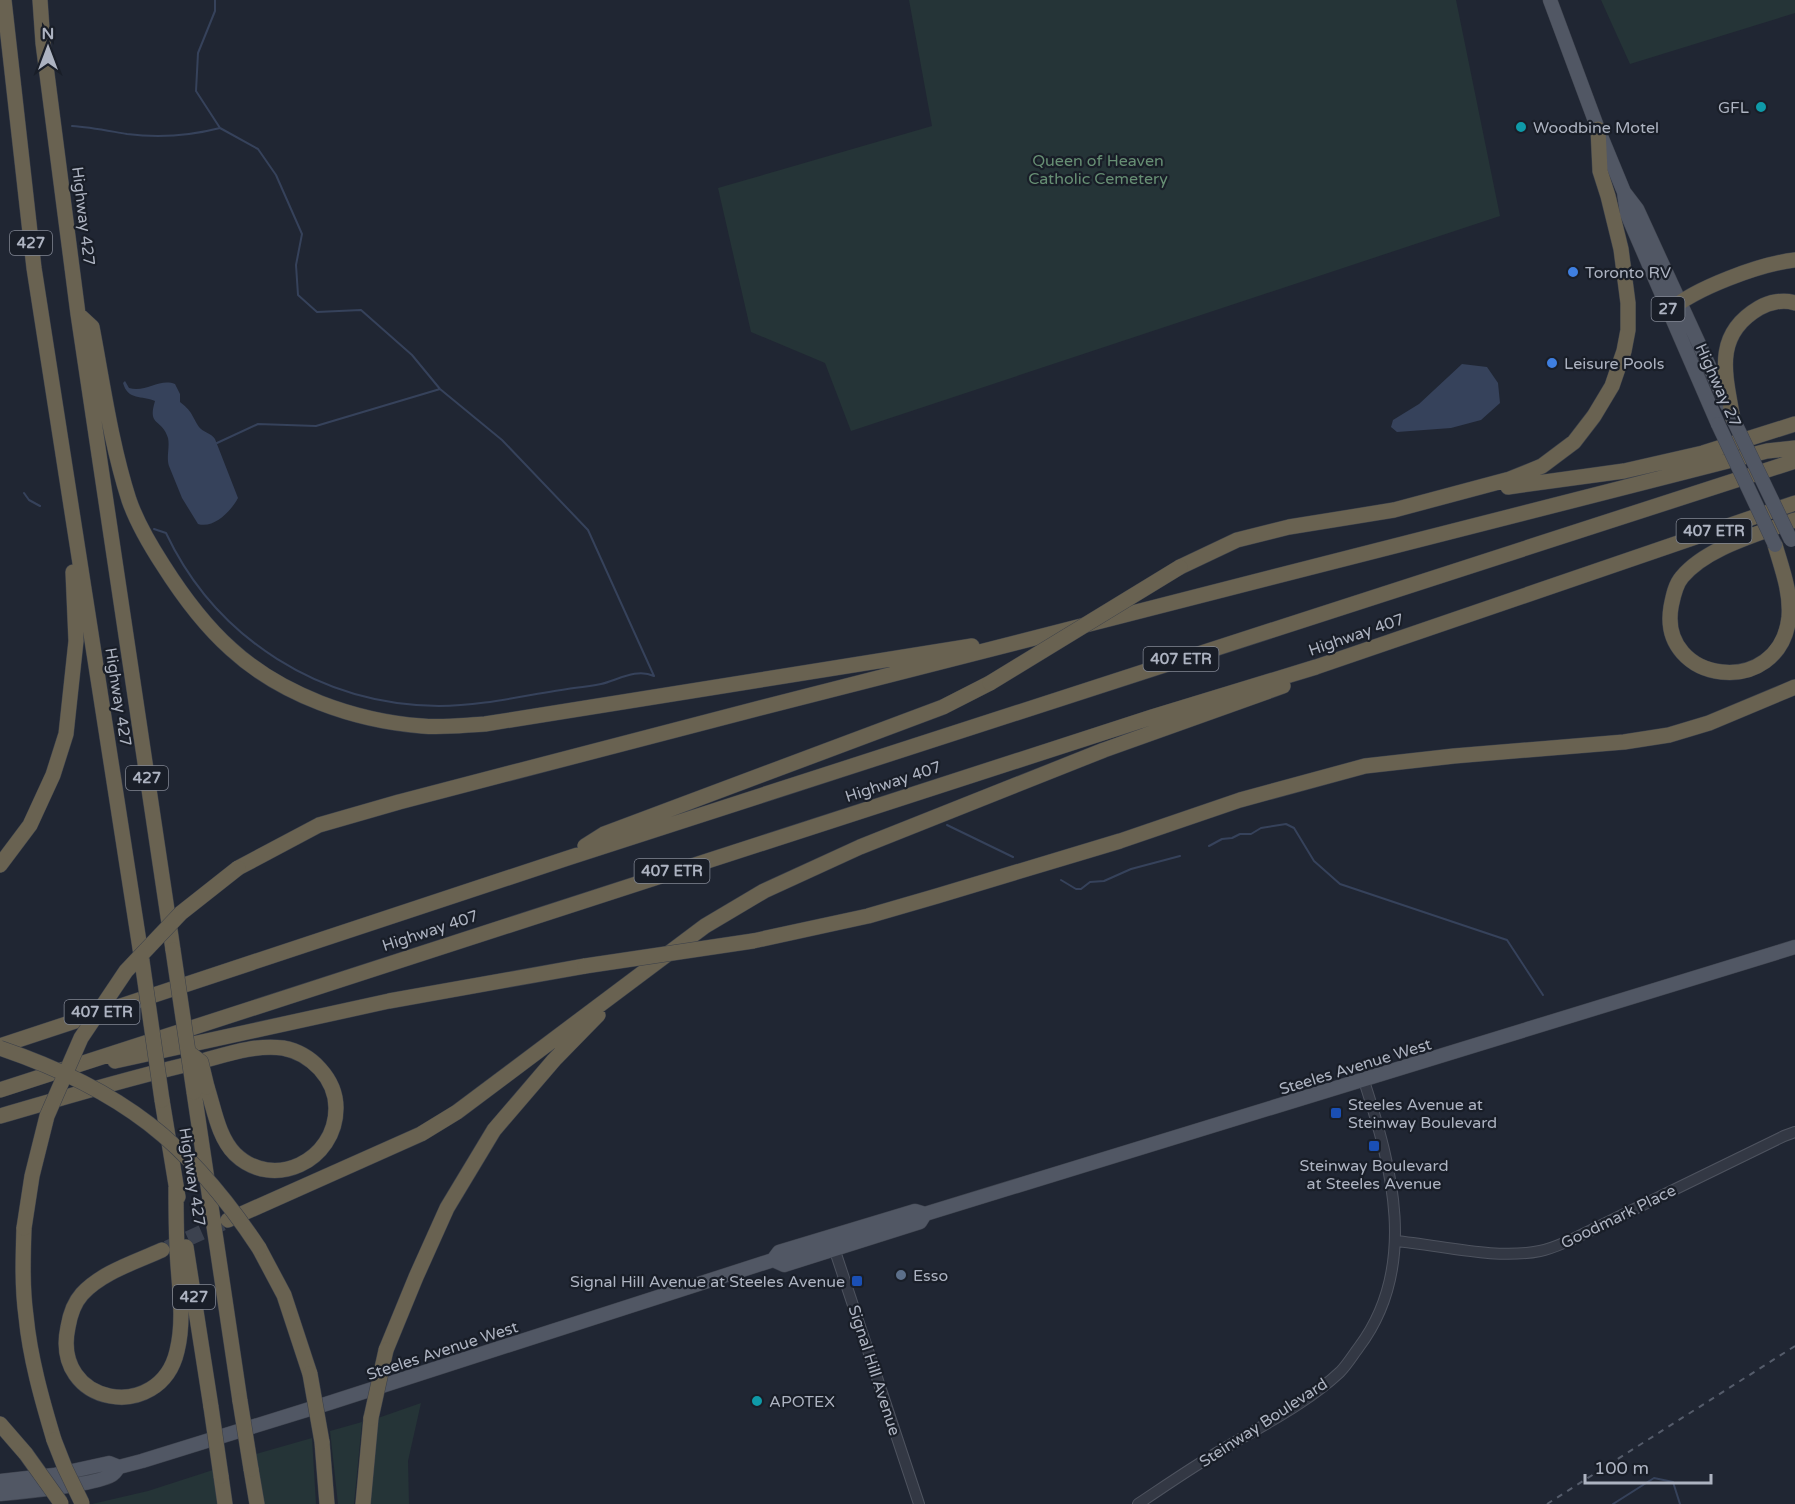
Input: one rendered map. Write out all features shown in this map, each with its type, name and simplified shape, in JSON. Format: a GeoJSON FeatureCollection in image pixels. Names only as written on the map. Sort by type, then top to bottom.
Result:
{"type":"FeatureCollection","features":[{"type":"Feature","properties":{"kind":"highway","name":"Highway 427"},"geometry":{"type":"LineString","coordinates":[[4,0],[34,268],[225,1504]]}},
{"type":"Feature","properties":{"kind":"highway","name":"Highway 427"},"geometry":{"type":"LineString","coordinates":[[40,0],[43,43],[78,314],[188,1052],[201,1062],[200,1089],[240,1401],[257,1504]]}},
{"type":"Feature","properties":{"kind":"highway"},"geometry":{"type":"LineString","coordinates":[[568,858],[604,834],[943,707],[990,683],[1180,567],[1237,540],[1289,527],[1394,510],[1510,479],[1542,466],[1574,442],[1594,416],[1615,377],[1628,330],[1628,303],[1621,249],[1600,171],[1598,129]]}},
{"type":"Feature","properties":{"kind":"highway"},"geometry":{"type":"LineString","coordinates":[[1674,306],[1756,269],[1795,260]]}},
{"type":"Feature","properties":{"kind":"highway"},"geometry":{"type":"LineString","coordinates":[[1734,418],[1726,377],[1725,357],[1730,335],[1744,317],[1766,304],[1789,301],[1795,303]]}},
{"type":"Feature","properties":{"kind":"highway"},"geometry":{"type":"LineString","coordinates":[[78,314],[92,327],[116,456],[130,502],[149,543],[182,595],[231,650],[273,680],[322,704],[368,717],[422,726],[485,724],[970,646],[1017,644]]}},
{"type":"Feature","properties":{"kind":"highway"},"geometry":{"type":"LineString","coordinates":[[1466,492],[1624,471],[1703,453],[1795,424]]}},
{"type":"Feature","properties":{"kind":"highway"},"geometry":{"type":"LineString","coordinates":[[82,1504],[54,1440],[40,1393],[26,1317],[23,1267],[24,1227],[32,1176],[47,1116],[81,1038],[126,971],[181,913],[238,868],[319,825],[330,822],[749,711],[1755,454],[1795,448]]}},
{"type":"Feature","properties":{"kind":"highway","name":"Highway 407"},"geometry":{"type":"LineString","coordinates":[[0,1047],[276,953],[1795,461]]}},
{"type":"Feature","properties":{"kind":"highway"},"geometry":{"type":"LineString","coordinates":[[0,865],[30,825],[53,775],[66,734],[76,641],[68,486]]}},
{"type":"Feature","properties":{"kind":"highway","name":"Highway 407"},"geometry":{"type":"LineString","coordinates":[[0,1090],[1141,720],[1317,667],[1795,503]]}},
{"type":"Feature","properties":{"kind":"highway"},"geometry":{"type":"LineString","coordinates":[[1775,546],[1788,592],[1789,617],[1784,638],[1773,655],[1755,668],[1730,673],[1706,670],[1683,653],[1674,637],[1669,617],[1673,596],[1680,579],[1693,566],[1717,551],[1795,520]]}},
{"type":"Feature","properties":{"kind":"highway"},"geometry":{"type":"LineString","coordinates":[[228,1221],[421,1134],[458,1112],[705,926],[775,886],[860,847],[1104,750],[1281,687],[1317,667]]}},
{"type":"Feature","properties":{"kind":"highway"},"geometry":{"type":"LineString","coordinates":[[30,1080],[389,1001],[585,966],[753,941],[868,916],[1120,841],[1240,800],[1365,766],[1624,742],[1669,735],[1709,723],[1795,687]]}},
{"type":"Feature","properties":{"kind":"highway"},"geometry":{"type":"LineString","coordinates":[[363,1504],[371,1418],[386,1350],[447,1208],[494,1130],[554,1060],[591,1024],[622,987]]}},
{"type":"Feature","properties":{"kind":"highway"},"geometry":{"type":"LineString","coordinates":[[0,1047],[45,1063],[88,1083],[129,1108],[160,1132],[202,1171],[233,1208],[259,1248],[284,1295],[310,1374],[322,1442],[327,1504]]}},
{"type":"Feature","properties":{"kind":"highway"},"geometry":{"type":"LineString","coordinates":[[0,1116],[136,1076],[211,1058],[254,1048],[284,1048],[310,1058],[325,1075],[333,1091],[337,1108],[334,1125],[320,1153],[288,1170],[268,1170],[252,1165],[235,1154],[223,1136],[200,1089]]}},
{"type":"Feature","properties":{"kind":"highway"},"geometry":{"type":"LineString","coordinates":[[162,1250],[105,1276],[83,1294],[70,1313],[65,1339],[68,1361],[83,1384],[105,1396],[126,1398],[147,1391],[167,1376],[177,1352],[181,1316],[176,1187]]}},
{"type":"Feature","properties":{"kind":"highway"},"geometry":{"type":"LineString","coordinates":[[0,1424],[26,1454],[61,1504]]}},
{"type":"Feature","properties":{"kind":"main road","name":"Highway 27"},"geometry":{"type":"LineString","coordinates":[[1550,0],[1624,192],[1638,209],[1718,424],[1795,588]]}},
{"type":"Feature","properties":{"kind":"main road","name":"Highway 27"},"geometry":{"type":"LineString","coordinates":[[1674,306],[1734,418],[1793,545]]}},
{"type":"Feature","properties":{"kind":"main road","name":"Steeles Avenue West"},"geometry":{"type":"LineString","coordinates":[[0,1494],[61,1486],[113,1475],[119,1467],[329,1403],[773,1260],[784,1265],[833,1243],[920,1222],[925,1214],[1795,947]]}},
{"type":"Feature","properties":{"kind":"main road","name":"Steeles Avenue West"},"geometry":{"type":"LineString","coordinates":[[0,1481],[54,1475],[109,1463],[119,1467]]}},
{"type":"Feature","properties":{"kind":"street","name":"Steinway Boulevard"},"geometry":{"type":"LineString","coordinates":[[1138,1504],[1199,1463],[1322,1387],[1341,1371],[1366,1338],[1384,1302],[1394,1266],[1396,1217],[1390,1180],[1364,1081]]}},
{"type":"Feature","properties":{"kind":"street","name":"Goodmark Place"},"geometry":{"type":"LineString","coordinates":[[1395,1241],[1512,1253],[1540,1251],[1571,1240],[1795,1132]]}},
{"type":"Feature","properties":{"kind":"street","name":"Signal Hill Avenue"},"geometry":{"type":"LineString","coordinates":[[833,1243],[919,1504]]}},
{"type":"Feature","properties":{"kind":"green space","name":"Queen of Heaven Catholic Cemetery"},"geometry":{"type":"Polygon","coordinates":[[[909,0],[1456,0],[1500,216],[851,431],[825,363],[751,332],[718,188],[932,126],[909,0]]]}},
{"type":"Feature","properties":{"kind":"green space"},"geometry":{"type":"Polygon","coordinates":[[[1601,0],[1795,0],[1795,13],[1630,64],[1601,0]]]}},
{"type":"Feature","properties":{"kind":"green space"},"geometry":{"type":"Polygon","coordinates":[[[421,1403],[408,1461],[409,1504],[370,1504],[378,1418],[421,1403]]]}},
{"type":"Feature","properties":{"kind":"green space"},"geometry":{"type":"Polygon","coordinates":[[[362,1422],[354,1504],[338,1504],[330,1431],[362,1422]]]}},
{"type":"Feature","properties":{"kind":"green space"},"geometry":{"type":"Polygon","coordinates":[[[312,1438],[316,1504],[263,1504],[256,1454],[312,1438]]]}},
{"type":"Feature","properties":{"kind":"green space"},"geometry":{"type":"Polygon","coordinates":[[[213,1470],[218,1504],[92,1504],[148,1491],[213,1470]]]}},
{"type":"Feature","properties":{"kind":"water"},"geometry":{"type":"Polygon","coordinates":[[[1462,364],[1487,367],[1498,383],[1500,403],[1481,420],[1451,428],[1397,432],[1391,427],[1393,420],[1419,404],[1462,364]]]}},
{"type":"Feature","properties":{"kind":"water"},"geometry":{"type":"Polygon","coordinates":[[[125,381],[129,388],[135,389],[163,383],[175,384],[180,394],[180,402],[199,427],[215,439],[238,498],[221,518],[210,524],[198,524],[182,498],[169,466],[168,438],[154,419],[155,401],[128,393],[123,383],[125,381]]]}},
{"type":"Feature","properties":{"kind":"waterway"},"geometry":{"type":"LineString","coordinates":[[215,0],[215,11],[198,53],[196,91],[220,128],[258,149],[276,175],[302,234],[296,265],[298,295],[317,312],[361,310],[412,355],[440,389],[502,440],[588,530],[654,676]]}},
{"type":"Feature","properties":{"kind":"waterway"},"geometry":{"type":"LineString","coordinates":[[72,126],[150,136],[174,136],[220,128]]}},
{"type":"Feature","properties":{"kind":"waterway"},"geometry":{"type":"LineString","coordinates":[[217,443],[258,424],[316,426],[440,389]]}},
{"type":"Feature","properties":{"kind":"waterway"},"geometry":{"type":"LineString","coordinates":[[24,493],[29,500],[40,506]]}},
{"type":"Feature","properties":{"kind":"waterway"},"geometry":{"type":"LineString","coordinates":[[154,529],[166,533],[187,571],[213,605],[243,634],[277,659],[314,679],[354,693],[395,703],[439,706],[490,702],[594,685],[641,673],[654,676]]}},
{"type":"Feature","properties":{"kind":"waterway"},"geometry":{"type":"LineString","coordinates":[[1209,846],[1222,839],[1240,834],[1251,834],[1261,828],[1286,824],[1294,828],[1314,861],[1340,884],[1507,940],[1543,995]]}},
{"type":"Feature","properties":{"kind":"waterway"},"geometry":{"type":"LineString","coordinates":[[947,825],[1013,857]]}},
{"type":"Feature","properties":{"kind":"waterway"},"geometry":{"type":"LineString","coordinates":[[1061,880],[1076,889],[1081,889],[1090,882],[1104,881],[1131,869],[1180,856]]}},
{"type":"Feature","properties":{"kind":"waterway"},"geometry":{"type":"LineString","coordinates":[[1613,1504],[1654,1478],[1673,1482],[1680,1504]]}},
{"type":"Feature","properties":{"kind":"tunnel"},"geometry":{"type":"LineString","coordinates":[[167,1248],[225,1222]]}},
{"type":"Feature","properties":{"kind":"railway"},"geometry":{"type":"LineString","coordinates":[[1547,1504],[1795,1346]]}},
{"type":"Feature","properties":{"kind":"place","name":"GFL"},"geometry":{"type":"Point","coordinates":[1761,107]}},
{"type":"Feature","properties":{"kind":"place","name":"Woodbine Motel"},"geometry":{"type":"Point","coordinates":[1521,127]}},
{"type":"Feature","properties":{"kind":"place","name":"Toronto RV"},"geometry":{"type":"Point","coordinates":[1573,272]}},
{"type":"Feature","properties":{"kind":"place","name":"Leisure Pools"},"geometry":{"type":"Point","coordinates":[1552,363]}},
{"type":"Feature","properties":{"kind":"place","name":"Steeles Avenue at Steinway Boulevard"},"geometry":{"type":"Point","coordinates":[1336,1113]}},
{"type":"Feature","properties":{"kind":"place","name":"Steinway Boulevard at Steeles Avenue"},"geometry":{"type":"Point","coordinates":[1374,1146]}},
{"type":"Feature","properties":{"kind":"place","name":"Esso"},"geometry":{"type":"Point","coordinates":[901,1275]}},
{"type":"Feature","properties":{"kind":"place","name":"Signal Hill Avenue at Steeles Avenue"},"geometry":{"type":"Point","coordinates":[857,1281]}},
{"type":"Feature","properties":{"kind":"place","name":"APOTEX"},"geometry":{"type":"Point","coordinates":[757,1401]}}]}
